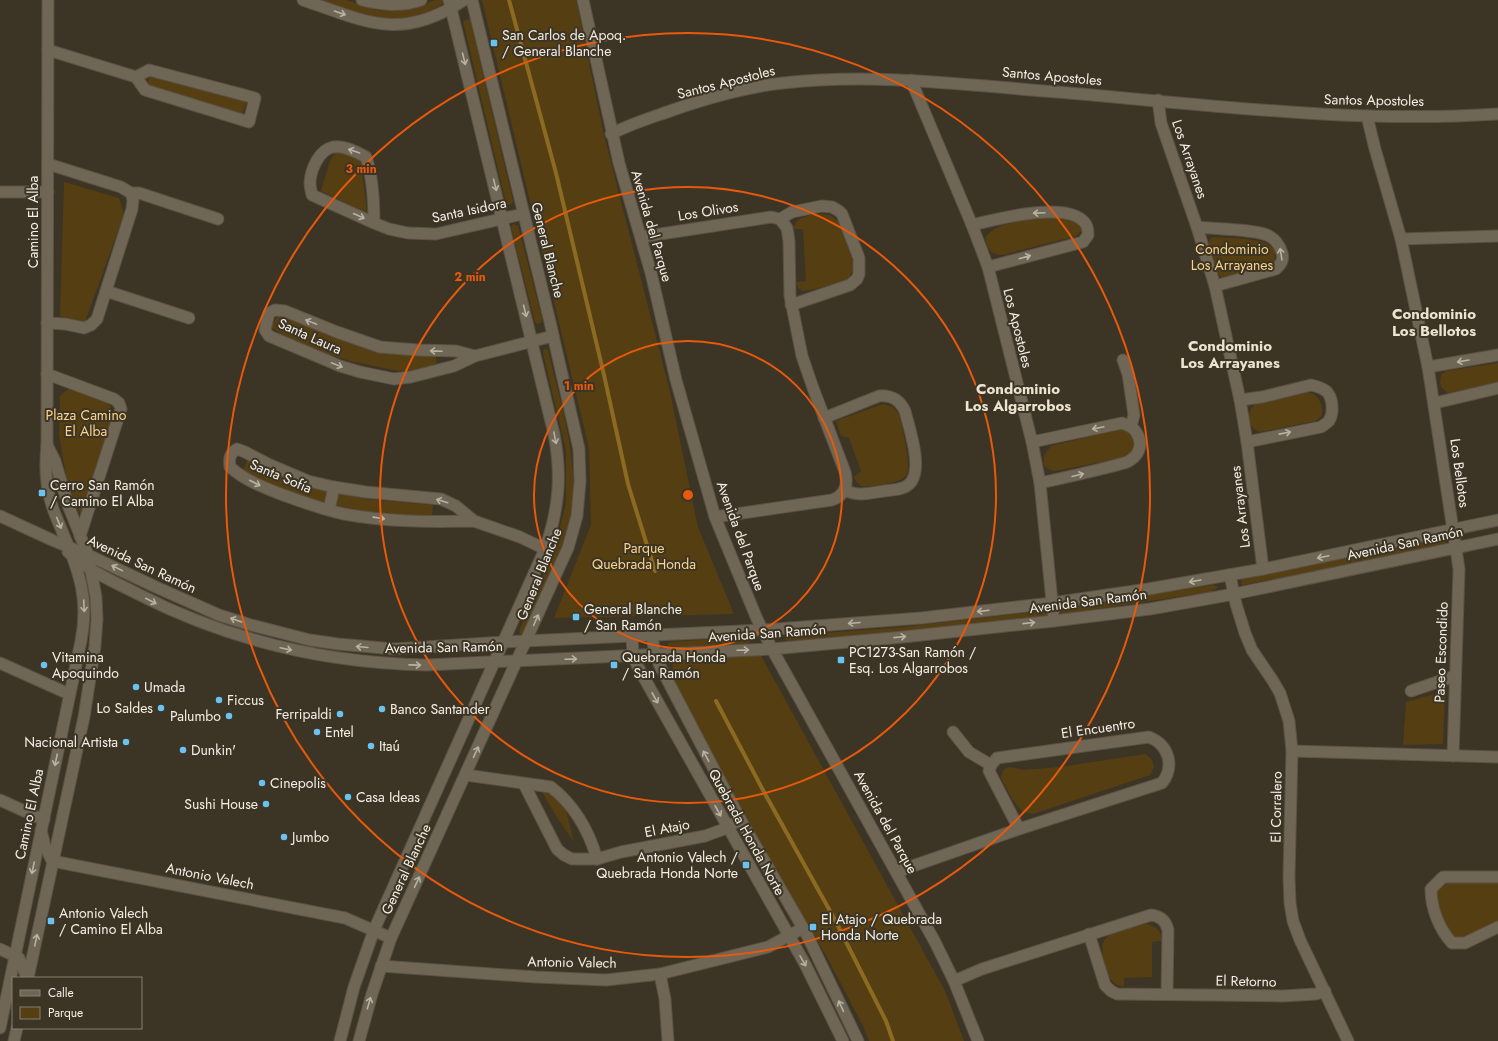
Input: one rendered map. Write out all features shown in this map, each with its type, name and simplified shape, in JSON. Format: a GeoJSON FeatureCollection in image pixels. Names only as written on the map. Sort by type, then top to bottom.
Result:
{"type":"FeatureCollection","features":[{"type":"Feature","properties":{"kind":"street"},"geometry":{"type":"LineString","coordinates":[[303,0],[363,21],[387,25],[420,22],[450,4],[464,0]]}},
{"type":"Feature","properties":{"kind":"street"},"geometry":{"type":"LineString","coordinates":[[362,0],[374,3],[396,5],[421,0]]}},
{"type":"Feature","properties":{"kind":"street","name":"General Blanche"},"geometry":{"type":"LineString","coordinates":[[359,1041],[381,966],[391,938],[466,776],[568,548],[577,516],[580,493],[580,465],[578,449],[553,336],[472,0]]}},
{"type":"Feature","properties":{"kind":"street","name":"Avenida del Parque"},"geometry":{"type":"LineString","coordinates":[[583,0],[611,134],[641,237],[676,380],[715,517],[726,546],[772,649],[935,942],[954,981],[978,1041]]}},
{"type":"Feature","properties":{"kind":"street","name":"Camino El Alba"},"geometry":{"type":"LineString","coordinates":[[0,1028],[84,628],[85,615],[83,592],[70,551],[51,504],[46,469],[48,192],[47,2]]}},
{"type":"Feature","properties":{"kind":"street","name":"General Blanche"},"geometry":{"type":"LineString","coordinates":[[340,1041],[354,987],[374,930],[545,549],[556,513],[559,489],[559,462],[554,434],[503,218],[450,4]]}},
{"type":"Feature","properties":{"kind":"street"},"geometry":{"type":"LineString","coordinates":[[48,50],[136,77],[145,90],[249,122],[255,98],[148,70],[136,77]]}},
{"type":"Feature","properties":{"kind":"street","name":"Santos Apostoles"},"geometry":{"type":"LineString","coordinates":[[611,134],[624,127],[699,101],[737,91],[774,84],[818,80],[856,79],[911,80],[1158,100],[1244,109],[1368,116],[1498,114]]}},
{"type":"Feature","properties":{"kind":"street","name":"Los Apostoles"},"geometry":{"type":"LineString","coordinates":[[911,80],[972,225],[988,268],[1032,442],[1040,483],[1054,621]]}},
{"type":"Feature","properties":{"kind":"street","name":"Los Arrayanes"},"geometry":{"type":"LineString","coordinates":[[1158,100],[1161,123],[1197,227],[1215,286],[1240,400],[1247,442],[1263,569]]}},
{"type":"Feature","properties":{"kind":"street","name":"Los Bellotos"},"geometry":{"type":"LineString","coordinates":[[1368,116],[1375,149],[1401,239],[1428,367],[1435,403],[1456,548]]}},
{"type":"Feature","properties":{"kind":"street","name":"Santa Isidora"},"geometry":{"type":"LineString","coordinates":[[374,223],[374,197],[366,157],[354,150],[334,147],[325,150],[319,157],[313,169],[310,183],[312,195],[374,223],[389,229],[408,233],[436,234],[523,214]]}},
{"type":"Feature","properties":{"kind":"street"},"geometry":{"type":"LineString","coordinates":[[48,164],[121,187],[131,193],[139,193],[218,219]]}},
{"type":"Feature","properties":{"kind":"street"},"geometry":{"type":"LineString","coordinates":[[0,192],[48,192]]}},
{"type":"Feature","properties":{"kind":"street"},"geometry":{"type":"LineString","coordinates":[[47,323],[65,324],[84,328],[91,326],[97,320],[132,209],[133,200],[131,193]]}},
{"type":"Feature","properties":{"kind":"street"},"geometry":{"type":"LineString","coordinates":[[715,517],[832,500],[840,497],[845,490],[847,481],[846,472],[824,418],[806,367],[791,305],[788,233],[785,224],[780,220],[792,212],[822,206],[836,209],[842,214],[859,258],[859,274],[857,279],[850,285],[791,305]]}},
{"type":"Feature","properties":{"kind":"street"},"geometry":{"type":"LineString","coordinates":[[972,225],[1006,216],[1038,213],[1069,213],[1079,218],[1086,224],[1088,235],[1083,242],[988,268]]}},
{"type":"Feature","properties":{"kind":"street","name":"Los Olivos"},"geometry":{"type":"LineString","coordinates":[[641,237],[768,217],[774,217],[780,220]]}},
{"type":"Feature","properties":{"kind":"street"},"geometry":{"type":"LineString","coordinates":[[1197,227],[1254,232],[1268,235],[1274,239],[1283,256],[1281,264],[1276,269],[1215,286]]}},
{"type":"Feature","properties":{"kind":"street"},"geometry":{"type":"LineString","coordinates":[[1401,239],[1498,236]]}},
{"type":"Feature","properties":{"kind":"street"},"geometry":{"type":"LineString","coordinates":[[106,292],[189,318]]}},
{"type":"Feature","properties":{"kind":"street","name":"Santa Laura"},"geometry":{"type":"LineString","coordinates":[[475,356],[456,351],[380,347],[337,332],[285,311],[275,310],[270,313],[265,330],[269,336],[340,366],[394,379],[410,377],[454,366],[475,356],[553,336]]}},
{"type":"Feature","properties":{"kind":"street"},"geometry":{"type":"LineString","coordinates":[[1428,367],[1498,355]]}},
{"type":"Feature","properties":{"kind":"street"},"geometry":{"type":"LineString","coordinates":[[1123,360],[1128,374],[1134,415],[1131,426]]}},
{"type":"Feature","properties":{"kind":"street"},"geometry":{"type":"LineString","coordinates":[[47,374],[114,398],[119,403],[121,409],[80,536]]}},
{"type":"Feature","properties":{"kind":"street"},"geometry":{"type":"LineString","coordinates":[[1240,400],[1262,397],[1311,384],[1318,386],[1327,392],[1331,401],[1331,415],[1328,422],[1321,427],[1247,442]]}},
{"type":"Feature","properties":{"kind":"street"},"geometry":{"type":"LineString","coordinates":[[1435,403],[1498,388]]}},
{"type":"Feature","properties":{"kind":"street"},"geometry":{"type":"LineString","coordinates":[[824,418],[879,396],[888,396],[896,399],[905,411],[916,466],[914,476],[910,484],[901,489],[862,495],[852,494],[845,490]]}},
{"type":"Feature","properties":{"kind":"street"},"geometry":{"type":"LineString","coordinates":[[1032,442],[1122,423],[1131,426],[1136,431],[1140,439],[1141,448],[1138,454],[1129,461],[1040,483]]}},
{"type":"Feature","properties":{"kind":"street","name":"Camino El Alba"},"geometry":{"type":"LineString","coordinates":[[27,977],[84,717],[95,646],[97,619],[96,597],[88,555],[66,499],[55,461],[47,444]]}},
{"type":"Feature","properties":{"kind":"street","name":"Santa Sofía"},"geometry":{"type":"LineString","coordinates":[[474,521],[456,506],[441,499],[334,487],[308,481],[237,449],[232,452],[229,458],[230,467],[243,476],[271,490],[305,503],[329,510],[344,514],[385,519],[425,522],[474,521],[520,537],[545,549]]}},
{"type":"Feature","properties":{"kind":"street","name":"Santa Sofía"},"geometry":{"type":"LineString","coordinates":[[329,510],[334,487]]}},
{"type":"Feature","properties":{"kind":"street","name":"Avenida San Ramón"},"geometry":{"type":"LineString","coordinates":[[0,516],[56,542],[70,551],[92,570],[155,603],[216,629],[280,648],[340,659],[397,665],[426,665],[772,649],[1054,621],[1150,609],[1234,594],[1498,539]]}},
{"type":"Feature","properties":{"kind":"street","name":"Avenida San Ramón"},"geometry":{"type":"LineString","coordinates":[[70,551],[88,555],[158,588],[219,614],[257,627],[310,640],[394,649],[504,642],[763,630],[921,618],[1148,589],[1263,569],[1498,520]]}},
{"type":"Feature","properties":{"kind":"street","name":"Paseo Escondido"},"geometry":{"type":"LineString","coordinates":[[1453,756],[1458,569],[1456,548]]}},
{"type":"Feature","properties":{"kind":"street","name":"El Corralero"},"geometry":{"type":"LineString","coordinates":[[1230,575],[1245,633],[1252,650],[1273,681],[1284,706],[1290,729],[1292,751],[1289,877],[1290,903],[1293,921],[1300,940],[1348,1041]]}},
{"type":"Feature","properties":{"kind":"street","name":"Quebrada Honda Norte"},"geometry":{"type":"LineString","coordinates":[[632,636],[633,656],[727,828],[820,993],[843,1041]]}},
{"type":"Feature","properties":{"kind":"street","name":"Quebrada Honda Norte"},"geometry":{"type":"LineString","coordinates":[[652,636],[655,654],[695,735],[740,819],[803,928],[858,1041]]}},
{"type":"Feature","properties":{"kind":"street"},"geometry":{"type":"LineString","coordinates":[[0,663],[69,694]]}},
{"type":"Feature","properties":{"kind":"street"},"geometry":{"type":"LineString","coordinates":[[1411,691],[1455,676]]}},
{"type":"Feature","properties":{"kind":"street"},"geometry":{"type":"LineString","coordinates":[[953,732],[968,752],[991,764],[990,772],[1019,829]]}},
{"type":"Feature","properties":{"kind":"street","name":"El Encuentro"},"geometry":{"type":"LineString","coordinates":[[897,873],[907,868],[1019,829],[1162,783],[1168,773],[1169,767],[1168,755],[1161,743],[1149,736],[1001,756],[991,764]]}},
{"type":"Feature","properties":{"kind":"street"},"geometry":{"type":"LineString","coordinates":[[1292,751],[1498,757]]}},
{"type":"Feature","properties":{"kind":"street"},"geometry":{"type":"LineString","coordinates":[[466,776],[524,784],[540,784],[551,787],[562,796],[574,810],[593,845],[597,859]]}},
{"type":"Feature","properties":{"kind":"street","name":"El Atajo"},"geometry":{"type":"LineString","coordinates":[[524,784],[557,849],[572,859],[597,859],[621,852],[705,836],[727,828],[740,819]]}},
{"type":"Feature","properties":{"kind":"street"},"geometry":{"type":"LineString","coordinates":[[0,800],[42,825],[45,846],[52,861]]}},
{"type":"Feature","properties":{"kind":"street","name":"Antonio Valech"},"geometry":{"type":"LineString","coordinates":[[52,861],[345,918],[391,938]]}},
{"type":"Feature","properties":{"kind":"street"},"geometry":{"type":"LineString","coordinates":[[1498,877],[1443,877],[1431,888],[1431,901],[1444,934],[1452,943],[1465,943],[1498,927]]}},
{"type":"Feature","properties":{"kind":"street"},"geometry":{"type":"LineString","coordinates":[[954,981],[982,969],[1148,915],[1153,915],[1161,918],[1166,923],[1168,930],[1167,994]]}},
{"type":"Feature","properties":{"kind":"street","name":"Antonio Valech"},"geometry":{"type":"LineString","coordinates":[[381,966],[536,977],[606,980],[660,974],[768,947],[803,928]]}},
{"type":"Feature","properties":{"kind":"street","name":"El Retorno"},"geometry":{"type":"LineString","coordinates":[[1089,934],[1104,981],[1111,991],[1120,994],[1283,996],[1316,994],[1325,991]]}},
{"type":"Feature","properties":{"kind":"street"},"geometry":{"type":"LineString","coordinates":[[0,949],[15,955],[22,961],[27,977]]}},
{"type":"Feature","properties":{"kind":"street"},"geometry":{"type":"LineString","coordinates":[[660,974],[665,999],[668,1041]]}},
{"type":"Feature","properties":{"kind":"street"},"geometry":{"type":"LineString","coordinates":[[14,1041],[17,1029]]}},
{"type":"Feature","properties":{"kind":"green space"},"geometry":{"type":"Polygon","coordinates":[[[318,0],[346,0],[376,10],[395,11],[414,9],[435,0],[443,0],[443,4],[421,14],[406,18],[393,19],[355,12],[318,0]]]}},
{"type":"Feature","properties":{"kind":"green space","name":"Parque Quebrada Honda"},"geometry":{"type":"Polygon","coordinates":[[[482,0],[576,0],[604,135],[670,392],[698,527],[734,614],[554,618],[591,525],[589,448],[482,0]]]}},
{"type":"Feature","properties":{"kind":"green space"},"geometry":{"type":"Polygon","coordinates":[[[470,19],[513,201],[512,204],[509,205],[506,203],[463,21],[470,19]]]}},
{"type":"Feature","properties":{"kind":"green space"},"geometry":{"type":"Polygon","coordinates":[[[152,71],[247,101],[242,115],[147,85],[152,71]]]}},
{"type":"Feature","properties":{"kind":"green space"},"geometry":{"type":"Polygon","coordinates":[[[336,152],[360,155],[367,213],[321,191],[330,161],[336,152]]]}},
{"type":"Feature","properties":{"kind":"green space"},"geometry":{"type":"Polygon","coordinates":[[[64,182],[119,198],[124,214],[84,325],[60,316],[64,182]]]}},
{"type":"Feature","properties":{"kind":"green space"},"geometry":{"type":"Polygon","coordinates":[[[817,214],[830,215],[838,221],[852,257],[853,269],[850,276],[844,281],[804,291],[799,289],[796,282],[806,281],[803,229],[794,229],[797,222],[802,218],[817,214]]]}},
{"type":"Feature","properties":{"kind":"green space"},"geometry":{"type":"Polygon","coordinates":[[[1046,218],[1066,219],[1078,222],[1082,230],[1076,236],[1003,255],[995,254],[990,251],[985,238],[996,228],[1012,222],[1046,218]]]}},
{"type":"Feature","properties":{"kind":"green space"},"geometry":{"type":"Polygon","coordinates":[[[513,224],[518,226],[542,318],[542,322],[537,324],[535,322],[511,227],[513,224]]]}},
{"type":"Feature","properties":{"kind":"green space","name":"Condominio Los Arrayanes"},"geometry":{"type":"Polygon","coordinates":[[[1212,237],[1253,240],[1268,244],[1275,251],[1274,263],[1231,277],[1222,278],[1218,274],[1208,244],[1212,237]]]}},
{"type":"Feature","properties":{"kind":"green space"},"geometry":{"type":"Polygon","coordinates":[[[278,315],[379,351],[435,353],[437,364],[426,369],[398,371],[350,361],[308,348],[271,328],[278,315]]]}},
{"type":"Feature","properties":{"kind":"green space"},"geometry":{"type":"Polygon","coordinates":[[[543,350],[548,350],[563,411],[571,452],[573,493],[571,514],[564,541],[532,617],[522,635],[519,631],[548,564],[559,532],[566,503],[566,450],[543,353],[543,350]]]}},
{"type":"Feature","properties":{"kind":"green space","name":"Condominio Los Bellotos"},"geometry":{"type":"Polygon","coordinates":[[[1498,363],[1498,382],[1449,393],[1441,386],[1441,375],[1446,371],[1498,363]]]}},
{"type":"Feature","properties":{"kind":"green space","name":"Plaza Camino El Alba"},"geometry":{"type":"Polygon","coordinates":[[[70,388],[108,401],[115,417],[85,513],[80,514],[67,482],[59,435],[60,396],[70,388]]]}},
{"type":"Feature","properties":{"kind":"green space","name":"Condominio Los Arrayanes"},"geometry":{"type":"Polygon","coordinates":[[[1300,393],[1313,394],[1320,402],[1322,406],[1322,413],[1321,417],[1316,421],[1260,432],[1252,427],[1249,420],[1249,415],[1252,407],[1256,404],[1300,393]]]}},
{"type":"Feature","properties":{"kind":"green space"},"geometry":{"type":"Polygon","coordinates":[[[883,404],[893,407],[898,412],[907,452],[907,473],[901,480],[898,481],[875,486],[862,486],[854,477],[861,471],[849,438],[841,436],[836,421],[883,404]]]}},
{"type":"Feature","properties":{"kind":"green space","name":"Condominio Los Algarrobos"},"geometry":{"type":"Polygon","coordinates":[[[1124,428],[1131,434],[1134,441],[1132,452],[1129,457],[1054,471],[1046,467],[1044,464],[1044,457],[1051,446],[1124,428]]]}},
{"type":"Feature","properties":{"kind":"green space"},"geometry":{"type":"Polygon","coordinates":[[[248,459],[309,486],[365,499],[433,505],[432,515],[423,519],[386,516],[307,499],[242,473],[248,459]]]}},
{"type":"Feature","properties":{"kind":"green space"},"geometry":{"type":"Polygon","coordinates":[[[1443,539],[1446,540],[1446,544],[1444,546],[1241,585],[1242,579],[1443,539]]]}},
{"type":"Feature","properties":{"kind":"green space"},"geometry":{"type":"Polygon","coordinates":[[[1213,585],[1217,586],[1217,588],[1210,592],[1063,614],[1061,614],[1060,610],[1063,608],[1213,585]]]}},
{"type":"Feature","properties":{"kind":"green space"},"geometry":{"type":"Polygon","coordinates":[[[1043,611],[1047,615],[1012,621],[948,628],[819,639],[787,641],[784,639],[787,636],[903,627],[1043,611]]]}},
{"type":"Feature","properties":{"kind":"green space"},"geometry":{"type":"Polygon","coordinates":[[[744,637],[750,639],[750,642],[745,644],[668,646],[668,643],[671,642],[744,637]]]}},
{"type":"Feature","properties":{"kind":"green space"},"geometry":{"type":"Polygon","coordinates":[[[759,652],[945,991],[964,1041],[869,1041],[863,1026],[828,959],[694,727],[672,680],[673,660],[759,652]]]}},
{"type":"Feature","properties":{"kind":"green space"},"geometry":{"type":"Polygon","coordinates":[[[1445,691],[1443,744],[1403,745],[1406,702],[1445,691]]]}},
{"type":"Feature","properties":{"kind":"green space"},"geometry":{"type":"Polygon","coordinates":[[[1146,754],[1152,760],[1154,767],[1150,775],[1033,814],[1023,812],[1012,799],[1001,778],[1004,769],[1010,767],[1023,770],[1059,767],[1146,754]]]}},
{"type":"Feature","properties":{"kind":"green space"},"geometry":{"type":"Polygon","coordinates":[[[541,790],[548,791],[566,810],[574,842],[556,816],[541,790]]]}},
{"type":"Feature","properties":{"kind":"green space"},"geometry":{"type":"Polygon","coordinates":[[[1448,880],[1498,880],[1498,923],[1462,943],[1444,934],[1432,890],[1448,880]]]}},
{"type":"Feature","properties":{"kind":"green space"},"geometry":{"type":"Polygon","coordinates":[[[1146,924],[1157,929],[1161,937],[1161,941],[1152,942],[1152,977],[1124,978],[1124,987],[1117,985],[1110,978],[1104,961],[1102,948],[1103,943],[1108,936],[1118,931],[1146,924]]]}},
{"type":"Feature","properties":{"kind":"waterway"},"geometry":{"type":"LineString","coordinates":[[509,0],[556,173],[604,375],[628,484],[655,571]]}},
{"type":"Feature","properties":{"kind":"waterway"},"geometry":{"type":"LineString","coordinates":[[716,701],[764,792],[835,920],[886,1021],[893,1041]]}},
{"type":"Feature","properties":{"kind":"place","name":"San Carlos de Apoq. / General Blanche"},"geometry":{"type":"Point","coordinates":[494,43]}},
{"type":"Feature","properties":{"kind":"place","name":"Cerro San Ramón / Camino El Alba"},"geometry":{"type":"Point","coordinates":[42,493]}},
{"type":"Feature","properties":{"kind":"place","name":"General Blanche / San Ramón"},"geometry":{"type":"Point","coordinates":[576,617]}},
{"type":"Feature","properties":{"kind":"place","name":"PC1273-San Ramón / Esq. Los Algarrobos"},"geometry":{"type":"Point","coordinates":[841,660]}},
{"type":"Feature","properties":{"kind":"place","name":"Vitamina Apoquindo"},"geometry":{"type":"Point","coordinates":[44,665]}},
{"type":"Feature","properties":{"kind":"place","name":"Quebrada Honda / San Ramón"},"geometry":{"type":"Point","coordinates":[614,665]}},
{"type":"Feature","properties":{"kind":"place","name":"Umada"},"geometry":{"type":"Point","coordinates":[136,687]}},
{"type":"Feature","properties":{"kind":"place","name":"Ficcus"},"geometry":{"type":"Point","coordinates":[219,700]}},
{"type":"Feature","properties":{"kind":"place","name":"Lo Saldes"},"geometry":{"type":"Point","coordinates":[161,708]}},
{"type":"Feature","properties":{"kind":"place","name":"Banco Santander"},"geometry":{"type":"Point","coordinates":[382,709]}},
{"type":"Feature","properties":{"kind":"place","name":"Ferripaldi"},"geometry":{"type":"Point","coordinates":[340,714]}},
{"type":"Feature","properties":{"kind":"place","name":"Palumbo"},"geometry":{"type":"Point","coordinates":[229,716]}},
{"type":"Feature","properties":{"kind":"place","name":"Entel"},"geometry":{"type":"Point","coordinates":[317,732]}},
{"type":"Feature","properties":{"kind":"place","name":"Nacional Artista"},"geometry":{"type":"Point","coordinates":[126,742]}},
{"type":"Feature","properties":{"kind":"place","name":"Itaú"},"geometry":{"type":"Point","coordinates":[371,746]}},
{"type":"Feature","properties":{"kind":"place","name":"Dunkin'"},"geometry":{"type":"Point","coordinates":[183,750]}},
{"type":"Feature","properties":{"kind":"place","name":"Cinepolis"},"geometry":{"type":"Point","coordinates":[262,783]}},
{"type":"Feature","properties":{"kind":"place","name":"Casa Ideas"},"geometry":{"type":"Point","coordinates":[348,797]}},
{"type":"Feature","properties":{"kind":"place","name":"Sushi House"},"geometry":{"type":"Point","coordinates":[266,804]}},
{"type":"Feature","properties":{"kind":"place","name":"Jumbo"},"geometry":{"type":"Point","coordinates":[284,837]}},
{"type":"Feature","properties":{"kind":"place","name":"Antonio Valech / Quebrada Honda Norte"},"geometry":{"type":"Point","coordinates":[746,865]}},
{"type":"Feature","properties":{"kind":"place","name":"Antonio Valech / Camino El Alba"},"geometry":{"type":"Point","coordinates":[51,921]}},
{"type":"Feature","properties":{"kind":"place","name":"El Atajo / Quebrada Honda Norte"},"geometry":{"type":"Point","coordinates":[813,927]}},
{"type":"Feature","properties":{"kind":"district","name":"Condominio Los Bellotos"},"geometry":{"type":"Point","coordinates":[1434,322]}},
{"type":"Feature","properties":{"kind":"district","name":"Condominio Los Arrayanes"},"geometry":{"type":"Point","coordinates":[1230,354]}},
{"type":"Feature","properties":{"kind":"district","name":"Condominio Los Algarrobos"},"geometry":{"type":"Point","coordinates":[1018,398]}}]}
